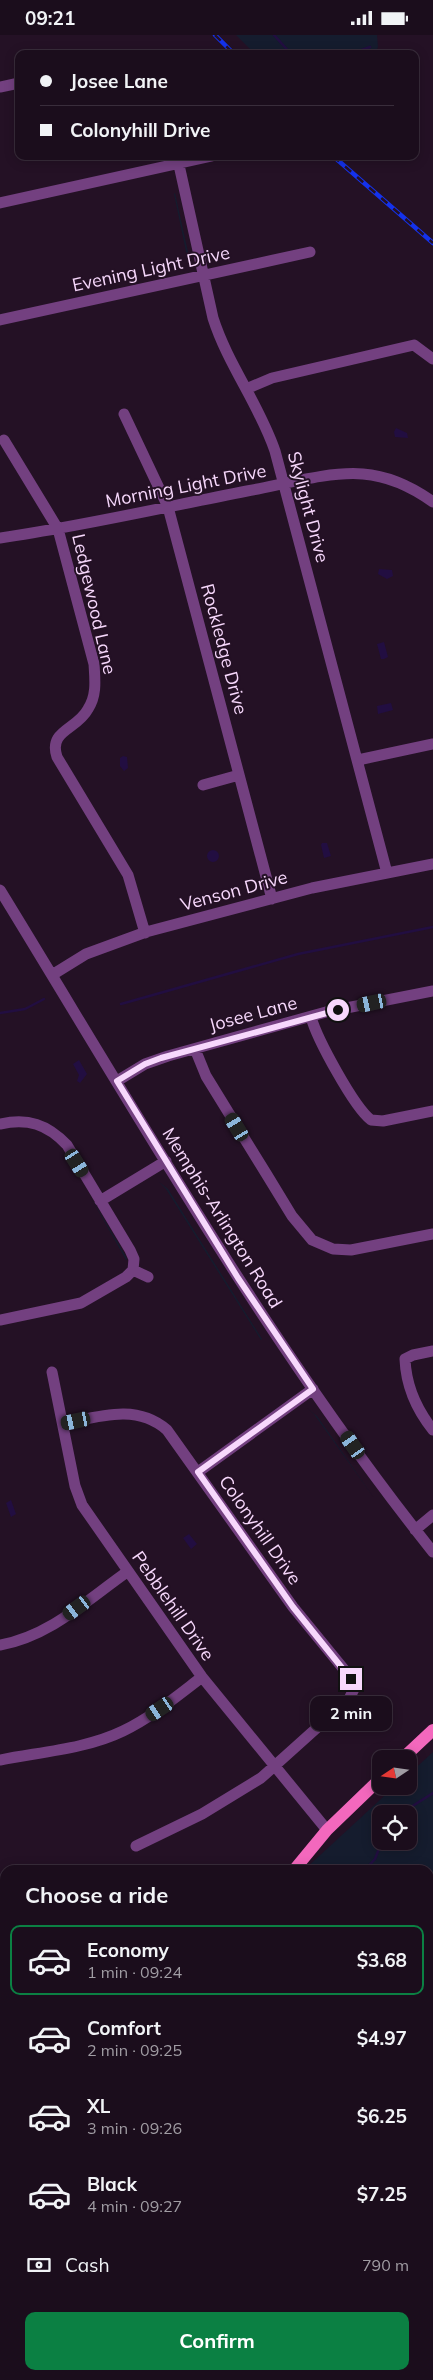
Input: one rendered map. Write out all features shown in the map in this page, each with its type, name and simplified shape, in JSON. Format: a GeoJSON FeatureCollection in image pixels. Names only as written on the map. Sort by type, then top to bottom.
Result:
{"type":"FeatureCollection","features":[{"type":"Feature","properties":{"kind":"main road"},"geometry":{"type":"LineString","coordinates":[[412,1750],[433,1730]]}},
{"type":"Feature","properties":{"kind":"main road"},"geometry":{"type":"LineString","coordinates":[[298,1865],[327,1830],[372,1787]]}},
{"type":"Feature","properties":{"kind":"street"},"geometry":{"type":"LineString","coordinates":[[0,87],[15,84]]}},
{"type":"Feature","properties":{"kind":"street"},"geometry":{"type":"LineString","coordinates":[[0,203],[178,160]]}},
{"type":"Feature","properties":{"kind":"street","name":"Skylight Drive"},"geometry":{"type":"LineString","coordinates":[[178,160],[218,333],[271,441],[387,873]]}},
{"type":"Feature","properties":{"kind":"street","name":"Evening Light Drive"},"geometry":{"type":"LineString","coordinates":[[0,321],[310,252]]}},
{"type":"Feature","properties":{"kind":"street"},"geometry":{"type":"LineString","coordinates":[[246,389],[272,378],[414,345],[433,359]]}},
{"type":"Feature","properties":{"kind":"street","name":"Rockledge Drive"},"geometry":{"type":"LineString","coordinates":[[124,414],[168,507],[272,899]]}},
{"type":"Feature","properties":{"kind":"street","name":"Ledgewood Lane"},"geometry":{"type":"LineString","coordinates":[[4,440],[58,529],[94,663],[95,684],[92,702],[86,712],[58,737],[49,742],[128,875],[145,933]]}},
{"type":"Feature","properties":{"kind":"street","name":"Morning Light Drive"},"geometry":{"type":"LineString","coordinates":[[0,538],[58,529],[341,474],[377,475],[408,487],[433,502]]}},
{"type":"Feature","properties":{"kind":"street"},"geometry":{"type":"LineString","coordinates":[[358,760],[433,744]]}},
{"type":"Feature","properties":{"kind":"street"},"geometry":{"type":"LineString","coordinates":[[203,785],[239,775]]}},
{"type":"Feature","properties":{"kind":"street","name":"Venson Drive"},"geometry":{"type":"LineString","coordinates":[[52,975],[86,954],[145,933],[272,899],[433,864]]}},
{"type":"Feature","properties":{"kind":"street","name":"Memphis-Arlington Road"},"geometry":{"type":"LineString","coordinates":[[0,890],[248,1293],[313,1389],[433,1552]]}},
{"type":"Feature","properties":{"kind":"street","name":"Josee Lane"},"geometry":{"type":"LineString","coordinates":[[117,1081],[153,1061],[194,1049],[311,1017],[433,991]]}},
{"type":"Feature","properties":{"kind":"street"},"geometry":{"type":"LineString","coordinates":[[311,1017],[320,1043],[359,1107],[371,1120],[383,1121],[433,1111]]}},
{"type":"Feature","properties":{"kind":"street"},"geometry":{"type":"LineString","coordinates":[[194,1049],[206,1076],[292,1216],[312,1240],[328,1248],[342,1250],[433,1234]]}},
{"type":"Feature","properties":{"kind":"street"},"geometry":{"type":"LineString","coordinates":[[0,1124],[27,1121],[42,1125],[52,1131],[67,1145],[134,1259],[133,1270],[126,1277],[81,1303],[0,1320]]}},
{"type":"Feature","properties":{"kind":"street"},"geometry":{"type":"LineString","coordinates":[[100,1201],[166,1161]]}},
{"type":"Feature","properties":{"kind":"street"},"geometry":{"type":"LineString","coordinates":[[133,1270],[148,1277]]}},
{"type":"Feature","properties":{"kind":"street"},"geometry":{"type":"LineString","coordinates":[[433,1351],[405,1359],[407,1377],[413,1395],[423,1416],[433,1430]]}},
{"type":"Feature","properties":{"kind":"street","name":"Pebblehill Drive"},"geometry":{"type":"LineString","coordinates":[[52,1372],[75,1486],[82,1505],[202,1677],[327,1830]]}},
{"type":"Feature","properties":{"kind":"street"},"geometry":{"type":"LineString","coordinates":[[198,1472],[313,1389]]}},
{"type":"Feature","properties":{"kind":"street","name":"Colonyhill Drive"},"geometry":{"type":"LineString","coordinates":[[63,1424],[120,1413],[147,1417],[167,1430],[293,1607],[358,1689],[276,1766]]}},
{"type":"Feature","properties":{"kind":"street"},"geometry":{"type":"LineString","coordinates":[[416,1530],[433,1515]]}},
{"type":"Feature","properties":{"kind":"street"},"geometry":{"type":"LineString","coordinates":[[0,1645],[22,1640],[42,1632],[127,1572]]}},
{"type":"Feature","properties":{"kind":"street"},"geometry":{"type":"LineString","coordinates":[[0,1760],[92,1741],[122,1731],[160,1709],[202,1677]]}},
{"type":"Feature","properties":{"kind":"street"},"geometry":{"type":"LineString","coordinates":[[136,1845],[202,1814],[261,1778],[276,1766]]}},
{"type":"Feature","properties":{"kind":"shaded area"},"geometry":{"type":"Polygon","coordinates":[[[236,35],[377,35],[378,47],[377,50],[251,50],[236,35]]]}},
{"type":"Feature","properties":{"kind":"shaded area"},"geometry":{"type":"Polygon","coordinates":[[[174,194],[190,261],[189,266],[174,194]]]}},
{"type":"Feature","properties":{"kind":"shaded area"},"geometry":{"type":"Polygon","coordinates":[[[396,428],[407,433],[408,438],[395,437],[394,432],[396,428]]]}},
{"type":"Feature","properties":{"kind":"shaded area"},"geometry":{"type":"Polygon","coordinates":[[[379,569],[392,570],[393,576],[387,579],[378,574],[379,569]]]}},
{"type":"Feature","properties":{"kind":"shaded area"},"geometry":{"type":"Polygon","coordinates":[[[384,642],[388,657],[381,659],[377,644],[384,642]]]}},
{"type":"Feature","properties":{"kind":"shaded area"},"geometry":{"type":"Polygon","coordinates":[[[391,703],[393,710],[378,714],[377,706],[391,703]]]}},
{"type":"Feature","properties":{"kind":"shaded area"},"geometry":{"type":"Polygon","coordinates":[[[123,756],[127,757],[128,768],[124,771],[120,766],[120,758],[123,756]]]}},
{"type":"Feature","properties":{"kind":"shaded area"},"geometry":{"type":"Polygon","coordinates":[[[322,843],[327,843],[331,856],[324,858],[322,843]]]}},
{"type":"Feature","properties":{"kind":"shaded area"},"geometry":{"type":"Polygon","coordinates":[[[213,850],[219,856],[213,862],[207,856],[213,850]]]}},
{"type":"Feature","properties":{"kind":"shaded area"},"geometry":{"type":"Polygon","coordinates":[[[79,1060],[87,1074],[80,1083],[77,1081],[79,1075],[73,1064],[79,1060]]]}},
{"type":"Feature","properties":{"kind":"shaded area"},"geometry":{"type":"Polygon","coordinates":[[[159,1182],[168,1189],[261,1340],[166,1189],[159,1182]]]}},
{"type":"Feature","properties":{"kind":"shaded area"},"geometry":{"type":"Polygon","coordinates":[[[90,1196],[125,1255],[126,1260],[90,1196]]]}},
{"type":"Feature","properties":{"kind":"shaded area"},"geometry":{"type":"Polygon","coordinates":[[[307,1408],[317,1416],[374,1498],[314,1414],[307,1408]]]}},
{"type":"Feature","properties":{"kind":"shaded area"},"geometry":{"type":"Polygon","coordinates":[[[11,1500],[16,1514],[11,1517],[6,1503],[11,1500]]]}},
{"type":"Feature","properties":{"kind":"shaded area"},"geometry":{"type":"Polygon","coordinates":[[[189,1534],[197,1544],[191,1549],[183,1538],[189,1534]]]}},
{"type":"Feature","properties":{"kind":"shaded area"},"geometry":{"type":"Polygon","coordinates":[[[433,1752],[433,1865],[309,1865],[372,1807],[372,1850],[417,1850],[417,1805],[374,1805],[385,1795],[418,1795],[418,1766],[433,1752]]]}},
{"type":"Feature","properties":{"kind":"waterway"},"geometry":{"type":"LineString","coordinates":[[274,35],[287,50]]}},
{"type":"Feature","properties":{"kind":"waterway"},"geometry":{"type":"LineString","coordinates":[[362,50],[370,47]]}},
{"type":"Feature","properties":{"kind":"waterway"},"geometry":{"type":"LineString","coordinates":[[121,1004],[298,954],[433,927]]}},
{"type":"Feature","properties":{"kind":"waterway"},"geometry":{"type":"LineString","coordinates":[[0,1013],[25,1009],[44,999]]}},
{"type":"Feature","properties":{"kind":"waterway"},"geometry":{"type":"LineString","coordinates":[[414,1805],[433,1793]]}},
{"type":"Feature","properties":{"kind":"waterway"},"geometry":{"type":"LineString","coordinates":[[370,1865],[375,1859],[378,1850]]}},
{"type":"Feature","properties":{"kind":"railway"},"geometry":{"type":"LineString","coordinates":[[215,35],[230,50]]}},
{"type":"Feature","properties":{"kind":"railway"},"geometry":{"type":"LineString","coordinates":[[338,160],[433,243]]}},
{"type":"Feature","properties":{"kind":"route"},"geometry":{"type":"LineString","coordinates":[[338,1010],[161,1058],[145,1064],[117,1081],[238,1278],[313,1389],[198,1472],[293,1607],[351,1679]]}}]}
